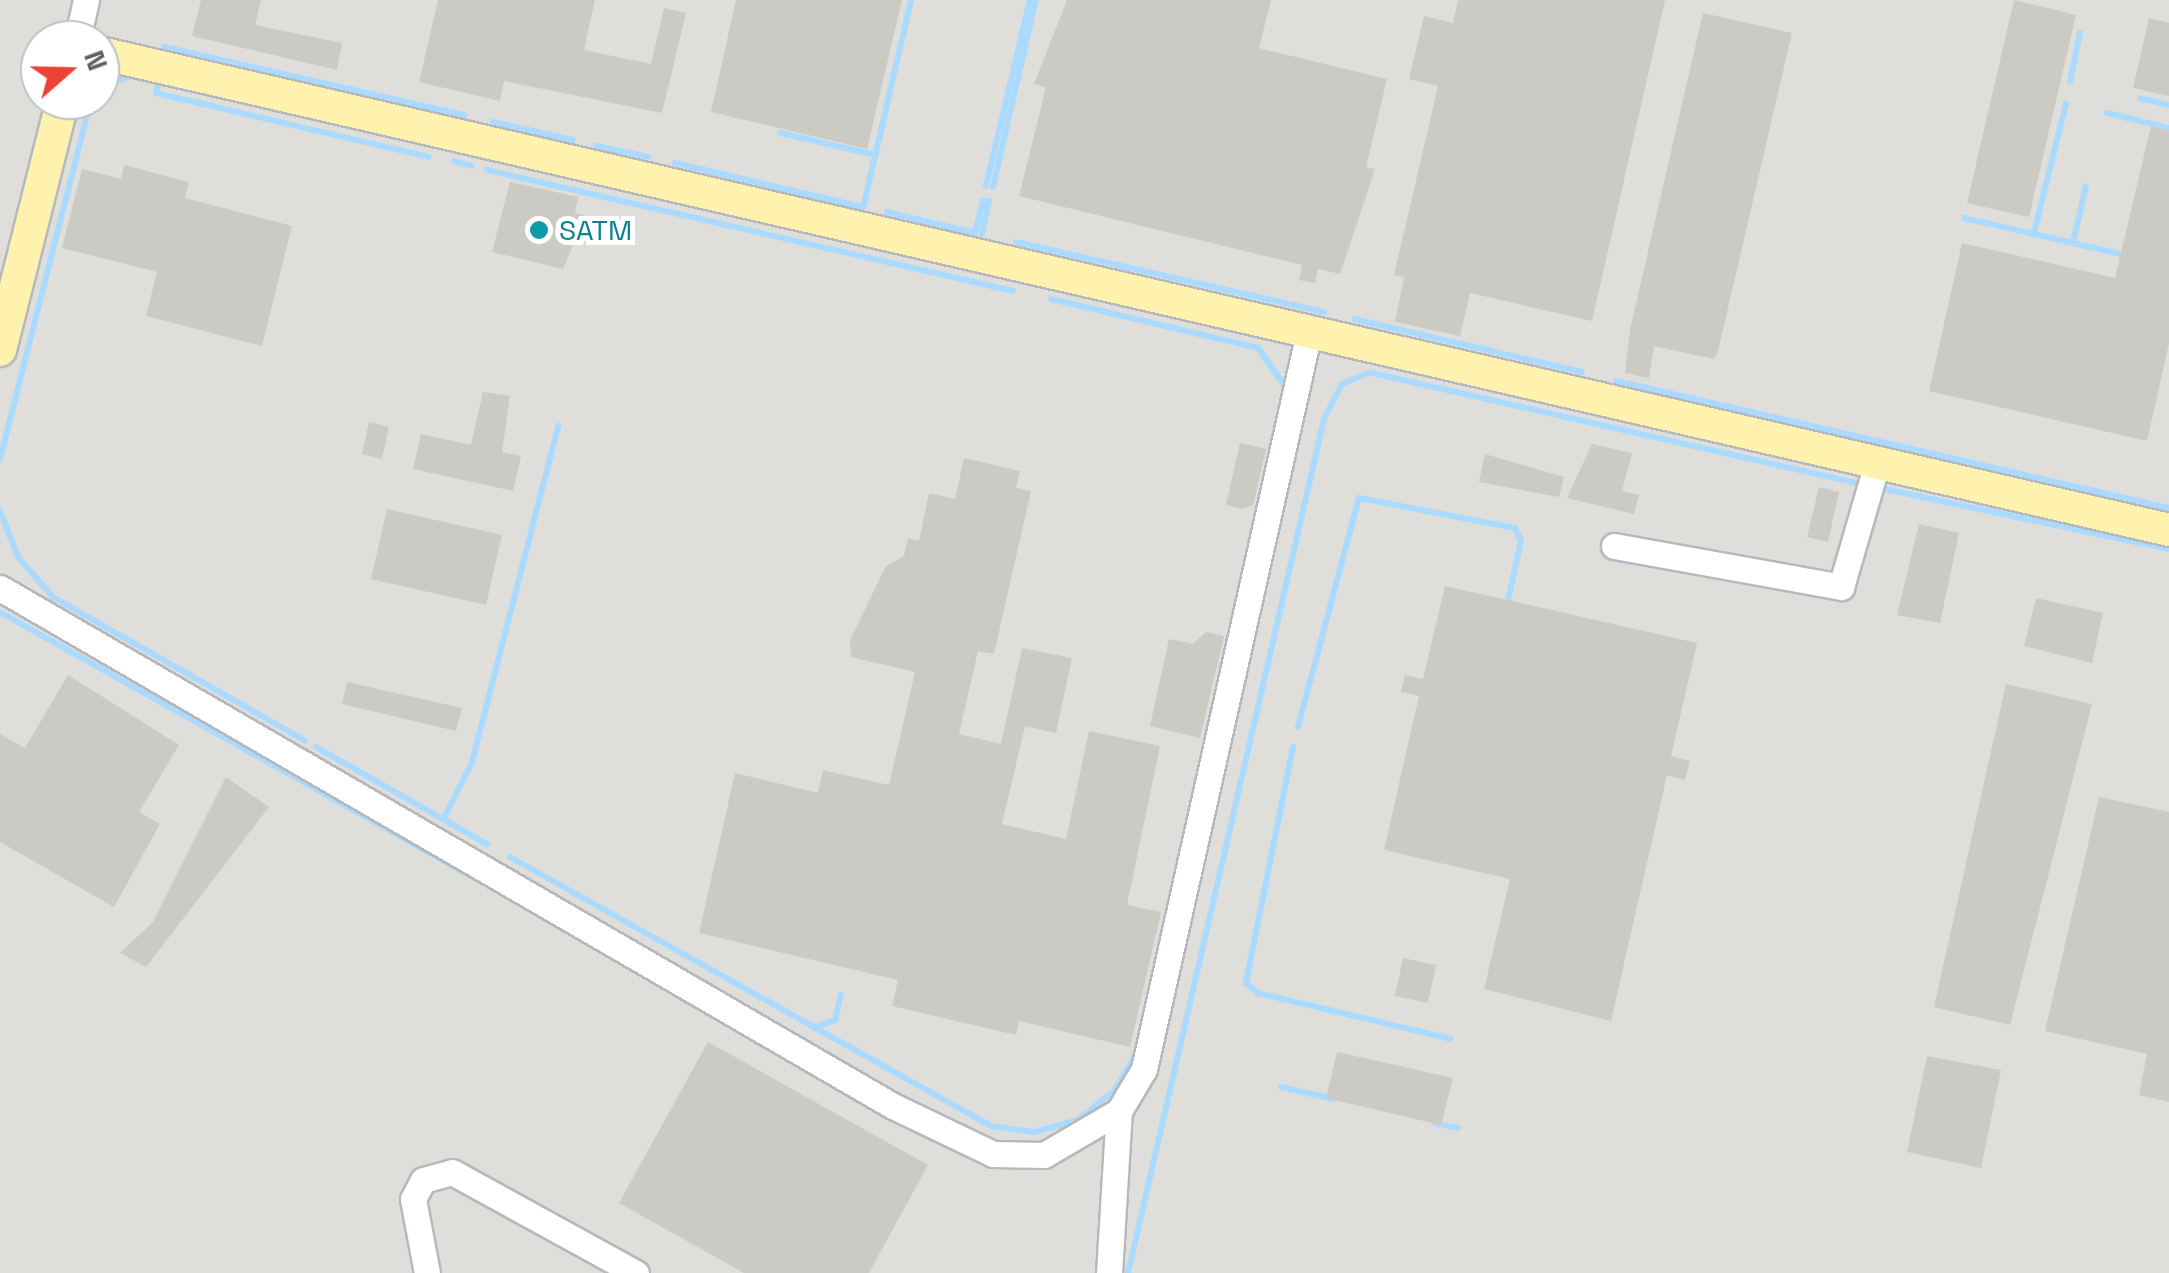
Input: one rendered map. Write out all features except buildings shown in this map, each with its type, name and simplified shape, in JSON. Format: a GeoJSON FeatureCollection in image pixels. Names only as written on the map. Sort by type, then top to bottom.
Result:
{"type":"FeatureCollection","features":[{"type":"Feature","properties":{"kind":"main road"},"geometry":{"type":"LineString","coordinates":[[120,58],[2169,530]]}},
{"type":"Feature","properties":{"kind":"main road"},"geometry":{"type":"LineString","coordinates":[[0,350],[58,120]]}},
{"type":"Feature","properties":{"kind":"street"},"geometry":{"type":"LineString","coordinates":[[1109,1273],[1119,1111],[1144,1069],[1310,332]]}},
{"type":"Feature","properties":{"kind":"street"},"geometry":{"type":"LineString","coordinates":[[1614,546],[1841,587],[1878,460]]}},
{"type":"Feature","properties":{"kind":"street"},"geometry":{"type":"LineString","coordinates":[[0,588],[893,1106],[993,1154],[1044,1155],[1119,1111]]}},
{"type":"Feature","properties":{"kind":"street"},"geometry":{"type":"LineString","coordinates":[[427,1273],[413,1199],[423,1180],[452,1172],[636,1273]]}},
{"type":"Feature","properties":{"kind":"shaded area"},"geometry":{"type":"Polygon","coordinates":[[[0,0],[2169,0],[2169,1273],[0,1273],[0,0]]]}},
{"type":"Feature","properties":{"kind":"waterway"},"geometry":{"type":"LineString","coordinates":[[864,204],[911,0]]}},
{"type":"Feature","properties":{"kind":"waterway"},"geometry":{"type":"LineString","coordinates":[[986,186],[1030,0]]}},
{"type":"Feature","properties":{"kind":"waterway"},"geometry":{"type":"LineString","coordinates":[[993,187],[1036,0]]}},
{"type":"Feature","properties":{"kind":"waterway"},"geometry":{"type":"LineString","coordinates":[[2070,82],[2080,33]]}},
{"type":"Feature","properties":{"kind":"waterway"},"geometry":{"type":"LineString","coordinates":[[164,47],[464,115]]}},
{"type":"Feature","properties":{"kind":"waterway"},"geometry":{"type":"LineString","coordinates":[[120,80],[132,75]]}},
{"type":"Feature","properties":{"kind":"waterway"},"geometry":{"type":"LineString","coordinates":[[159,78],[156,93],[429,157]]}},
{"type":"Feature","properties":{"kind":"waterway"},"geometry":{"type":"LineString","coordinates":[[2140,98],[2169,105]]}},
{"type":"Feature","properties":{"kind":"waterway"},"geometry":{"type":"LineString","coordinates":[[2035,229],[2066,104]]}},
{"type":"Feature","properties":{"kind":"waterway"},"geometry":{"type":"LineString","coordinates":[[2107,113],[2169,128]]}},
{"type":"Feature","properties":{"kind":"waterway"},"geometry":{"type":"LineString","coordinates":[[0,459],[86,120]]}},
{"type":"Feature","properties":{"kind":"waterway"},"geometry":{"type":"LineString","coordinates":[[493,122],[573,140]]}},
{"type":"Feature","properties":{"kind":"waterway"},"geometry":{"type":"LineString","coordinates":[[780,133],[875,155]]}},
{"type":"Feature","properties":{"kind":"waterway"},"geometry":{"type":"LineString","coordinates":[[596,146],[648,157]]}},
{"type":"Feature","properties":{"kind":"waterway"},"geometry":{"type":"LineString","coordinates":[[454,161],[471,166]]}},
{"type":"Feature","properties":{"kind":"waterway"},"geometry":{"type":"LineString","coordinates":[[675,163],[863,207]]}},
{"type":"Feature","properties":{"kind":"waterway"},"geometry":{"type":"LineString","coordinates":[[487,170],[1013,291]]}},
{"type":"Feature","properties":{"kind":"waterway"},"geometry":{"type":"LineString","coordinates":[[2074,238],[2086,186]]}},
{"type":"Feature","properties":{"kind":"waterway"},"geometry":{"type":"LineString","coordinates":[[887,212],[975,233],[983,200]]}},
{"type":"Feature","properties":{"kind":"waterway"},"geometry":{"type":"LineString","coordinates":[[982,234],[989,201]]}},
{"type":"Feature","properties":{"kind":"waterway"},"geometry":{"type":"LineString","coordinates":[[1964,218],[2025,232]]}},
{"type":"Feature","properties":{"kind":"waterway"},"geometry":{"type":"LineString","coordinates":[[2029,233],[2129,256]]}},
{"type":"Feature","properties":{"kind":"waterway"},"geometry":{"type":"LineString","coordinates":[[1016,242],[1324,312]]}},
{"type":"Feature","properties":{"kind":"waterway"},"geometry":{"type":"LineString","coordinates":[[1051,299],[1258,348],[1287,389]]}},
{"type":"Feature","properties":{"kind":"waterway"},"geometry":{"type":"LineString","coordinates":[[1354,319],[1582,372]]}},
{"type":"Feature","properties":{"kind":"waterway"},"geometry":{"type":"LineString","coordinates":[[1128,1273],[1324,419],[1342,384],[1368,373]]}},
{"type":"Feature","properties":{"kind":"waterway"},"geometry":{"type":"LineString","coordinates":[[1372,373],[1855,483]]}},
{"type":"Feature","properties":{"kind":"waterway"},"geometry":{"type":"LineString","coordinates":[[1616,381],[2169,508]]}},
{"type":"Feature","properties":{"kind":"waterway"},"geometry":{"type":"LineString","coordinates":[[444,818],[472,762],[558,426]]}},
{"type":"Feature","properties":{"kind":"waterway"},"geometry":{"type":"LineString","coordinates":[[1884,489],[2169,549]]}},
{"type":"Feature","properties":{"kind":"waterway"},"geometry":{"type":"LineString","coordinates":[[1298,727],[1359,498],[1515,528],[1521,541],[1508,600]]}},
{"type":"Feature","properties":{"kind":"waterway"},"geometry":{"type":"LineString","coordinates":[[0,511],[18,557],[53,597],[305,741]]}},
{"type":"Feature","properties":{"kind":"waterway"},"geometry":{"type":"LineString","coordinates":[[0,612],[471,876]]}},
{"type":"Feature","properties":{"kind":"waterway"},"geometry":{"type":"LineString","coordinates":[[316,747],[487,844]]}},
{"type":"Feature","properties":{"kind":"waterway"},"geometry":{"type":"LineString","coordinates":[[1293,747],[1246,983],[1258,993],[1451,1039]]}},
{"type":"Feature","properties":{"kind":"waterway"},"geometry":{"type":"LineString","coordinates":[[510,857],[991,1126],[1034,1132],[1078,1120],[1115,1090],[1136,1053]]}},
{"type":"Feature","properties":{"kind":"waterway"},"geometry":{"type":"LineString","coordinates":[[814,1028],[835,1020],[841,995]]}},
{"type":"Feature","properties":{"kind":"waterway"},"geometry":{"type":"LineString","coordinates":[[1281,1087],[1334,1099]]}},
{"type":"Feature","properties":{"kind":"waterway"},"geometry":{"type":"LineString","coordinates":[[1434,1123],[1457,1128]]}},
{"type":"Feature","properties":{"kind":"place","name":"SATM"},"geometry":{"type":"Point","coordinates":[539,230]}}]}
